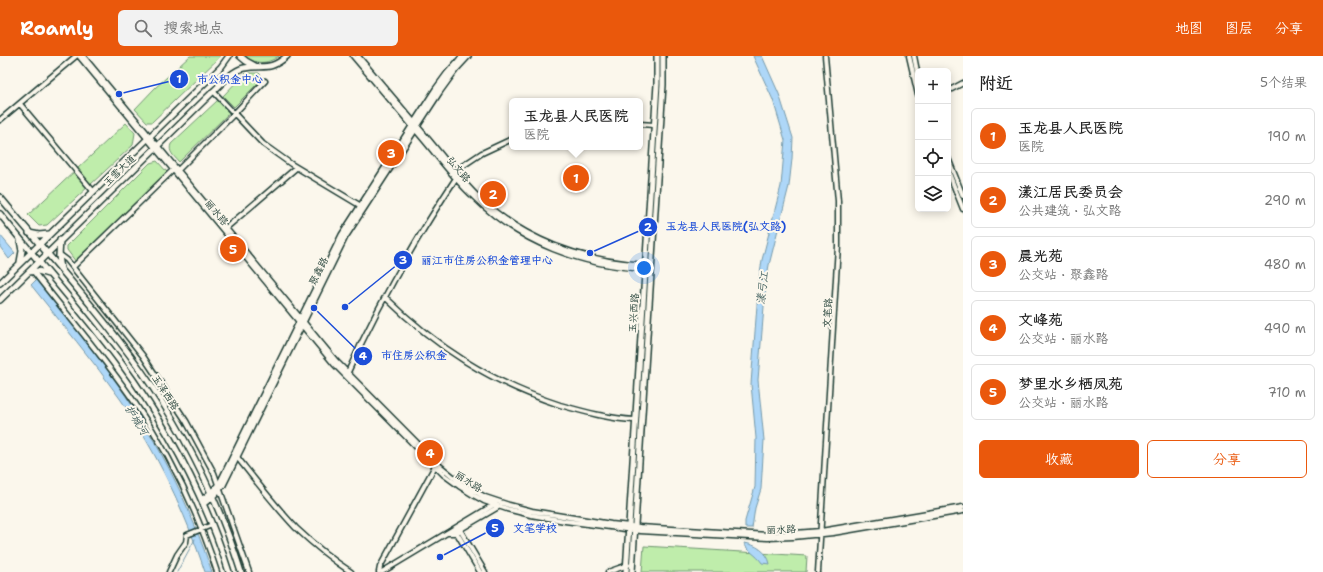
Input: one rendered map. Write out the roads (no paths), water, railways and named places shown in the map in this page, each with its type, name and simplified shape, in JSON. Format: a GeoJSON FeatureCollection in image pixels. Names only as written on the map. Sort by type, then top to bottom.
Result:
{"type":"FeatureCollection","features":[{"type":"Feature","properties":{"kind":"main road","name":"玉雪大道"},"geometry":{"type":"LineString","coordinates":[[0,283],[221,67],[229,56]]}},
{"type":"Feature","properties":{"kind":"main road"},"geometry":{"type":"LineString","coordinates":[[240,56],[250,64],[258,67]]}},
{"type":"Feature","properties":{"kind":"main road","name":"玉雪大道"},"geometry":{"type":"LineString","coordinates":[[0,300],[31,272],[38,262],[60,240],[228,77],[238,70],[247,67],[265,67],[273,65],[287,56]]}},
{"type":"Feature","properties":{"kind":"main road","name":"聚鑫路"},"geometry":{"type":"LineString","coordinates":[[219,488],[345,237],[442,81],[463,56]]}},
{"type":"Feature","properties":{"kind":"main road","name":"聚鑫路"},"geometry":{"type":"LineString","coordinates":[[202,502],[219,488],[237,457],[342,236],[445,83],[468,56]]}},
{"type":"Feature","properties":{"kind":"main road","name":"玉兴西路"},"geometry":{"type":"LineString","coordinates":[[626,572],[657,56]]}},
{"type":"Feature","properties":{"kind":"main road","name":"玉兴西路"},"geometry":{"type":"LineString","coordinates":[[632,572],[663,85],[663,56]]}},
{"type":"Feature","properties":{"kind":"main road","name":"玉泽西路"},"geometry":{"type":"LineString","coordinates":[[0,197],[113,333],[147,380],[184,439],[212,495],[225,525],[241,572]]}},
{"type":"Feature","properties":{"kind":"main road","name":"玉泽西路"},"geometry":{"type":"LineString","coordinates":[[0,214],[108,346],[141,392],[173,445],[202,502],[229,572]]}},
{"type":"Feature","properties":{"kind":"main road"},"geometry":{"type":"LineString","coordinates":[[30,233],[39,235],[50,234]]}},
{"type":"Feature","properties":{"kind":"main road"},"geometry":{"type":"LineString","coordinates":[[20,239],[22,252],[20,263]]}},
{"type":"Feature","properties":{"kind":"main road"},"geometry":{"type":"LineString","coordinates":[[60,240],[59,254],[62,272]]}},
{"type":"Feature","properties":{"kind":"main road"},"geometry":{"type":"LineString","coordinates":[[31,272],[41,271],[49,275]]}},
{"type":"Feature","properties":{"kind":"street"},"geometry":{"type":"LineString","coordinates":[[0,120],[77,56]]}},
{"type":"Feature","properties":{"kind":"street","name":"丽水路"},"geometry":{"type":"LineString","coordinates":[[77,56],[156,147],[301,322],[336,361],[447,472],[477,493],[501,504],[543,514],[628,528],[768,535],[820,533],[963,511]]}},
{"type":"Feature","properties":{"kind":"street","name":"丽水路"},"geometry":{"type":"LineString","coordinates":[[83,56],[148,138]]}},
{"type":"Feature","properties":{"kind":"street","name":"弘文路"},"geometry":{"type":"LineString","coordinates":[[353,56],[476,195],[490,208],[517,227],[558,248],[589,257],[651,268]]}},
{"type":"Feature","properties":{"kind":"street","name":"弘文路"},"geometry":{"type":"LineString","coordinates":[[358,56],[456,178],[492,214],[515,230],[540,244],[569,255],[619,267],[645,267]]}},
{"type":"Feature","properties":{"kind":"street","name":"文笔路"},"geometry":{"type":"LineString","coordinates":[[818,572],[839,239],[838,201],[825,56]]}},
{"type":"Feature","properties":{"kind":"street"},"geometry":{"type":"LineString","coordinates":[[909,56],[915,82]]}},
{"type":"Feature","properties":{"kind":"street"},"geometry":{"type":"LineString","coordinates":[[914,56],[916,68]]}},
{"type":"Feature","properties":{"kind":"street"},"geometry":{"type":"LineString","coordinates":[[73,268],[234,114],[265,81]]}},
{"type":"Feature","properties":{"kind":"street"},"geometry":{"type":"LineString","coordinates":[[951,90],[963,84]]}},
{"type":"Feature","properties":{"kind":"street"},"geometry":{"type":"LineString","coordinates":[[213,90],[263,144],[296,168],[361,206]]}},
{"type":"Feature","properties":{"kind":"street"},"geometry":{"type":"LineString","coordinates":[[20,104],[93,191]]}},
{"type":"Feature","properties":{"kind":"street"},"geometry":{"type":"LineString","coordinates":[[643,124],[654,125]]}},
{"type":"Feature","properties":{"kind":"street"},"geometry":{"type":"LineString","coordinates":[[455,171],[482,153],[509,140]]}},
{"type":"Feature","properties":{"kind":"street"},"geometry":{"type":"LineString","coordinates":[[951,166],[963,196]]}},
{"type":"Feature","properties":{"kind":"street"},"geometry":{"type":"LineString","coordinates":[[226,228],[296,168]]}},
{"type":"Feature","properties":{"kind":"street","name":"丽水路"},"geometry":{"type":"LineString","coordinates":[[175,170],[226,228],[334,364],[435,466],[459,486],[495,505]]}},
{"type":"Feature","properties":{"kind":"street"},"geometry":{"type":"LineString","coordinates":[[950,176],[963,209]]}},
{"type":"Feature","properties":{"kind":"street"},"geometry":{"type":"LineString","coordinates":[[348,372],[385,297],[426,224],[456,178]]}},
{"type":"Feature","properties":{"kind":"street"},"geometry":{"type":"LineString","coordinates":[[59,254],[67,260],[129,336],[163,384],[214,473],[249,572]]}},
{"type":"Feature","properties":{"kind":"street"},"geometry":{"type":"LineString","coordinates":[[31,272],[125,390],[144,417],[174,472],[217,572]]}},
{"type":"Feature","properties":{"kind":"street"},"geometry":{"type":"LineString","coordinates":[[385,297],[433,340],[490,377],[534,396],[566,406],[612,418],[635,420]]}},
{"type":"Feature","properties":{"kind":"street"},"geometry":{"type":"LineString","coordinates":[[237,457],[296,528],[320,550],[351,572]]}},
{"type":"Feature","properties":{"kind":"street"},"geometry":{"type":"LineString","coordinates":[[380,572],[380,567],[435,466]]}},
{"type":"Feature","properties":{"kind":"street"},"geometry":{"type":"LineString","coordinates":[[380,572],[501,504]]}},
{"type":"Feature","properties":{"kind":"street"},"geometry":{"type":"LineString","coordinates":[[457,529],[495,505],[501,504]]}},
{"type":"Feature","properties":{"kind":"street","name":"丽水路"},"geometry":{"type":"LineString","coordinates":[[820,533],[963,507]]}},
{"type":"Feature","properties":{"kind":"street"},"geometry":{"type":"LineString","coordinates":[[169,572],[177,555],[186,542],[187,535],[212,525]]}},
{"type":"Feature","properties":{"kind":"street"},"geometry":{"type":"LineString","coordinates":[[457,529],[480,572]]}},
{"type":"Feature","properties":{"kind":"street"},"geometry":{"type":"LineString","coordinates":[[457,529],[485,572]]}},
{"type":"Feature","properties":{"kind":"street"},"geometry":{"type":"LineString","coordinates":[[608,572],[632,564]]}},
{"type":"Feature","properties":{"kind":"water","name":"漾弓江"},"geometry":{"type":"Polygon","coordinates":[[[753,56],[762,56],[779,94],[793,138],[789,186],[766,282],[758,380],[764,440],[761,489],[755,508],[752,528],[745,528],[745,521],[755,487],[756,438],[751,384],[759,279],[762,260],[781,186],[785,140],[773,100],[753,56]]]}},
{"type":"Feature","properties":{"kind":"water"},"geometry":{"type":"Polygon","coordinates":[[[0,235],[15,253],[9,259],[0,247],[0,235]]]}},
{"type":"Feature","properties":{"kind":"water","name":"护城河"},"geometry":{"type":"Polygon","coordinates":[[[37,279],[114,378],[149,432],[170,470],[197,530],[212,572],[205,572],[197,549],[169,483],[134,420],[88,356],[31,285],[37,279]]]}},
{"type":"Feature","properties":{"kind":"water"},"geometry":{"type":"Polygon","coordinates":[[[744,543],[757,547],[764,552],[770,564],[762,563],[744,543]]]}},
{"type":"Feature","properties":{"kind":"waterway"},"geometry":{"type":"LineString","coordinates":[[177,572],[195,539]]}},
{"type":"Feature","properties":{"kind":"place","name":"市公积金中心"},"geometry":{"type":"Point","coordinates":[119,94]}},
{"type":"Feature","properties":{"kind":"place","name":"晨光苑"},"geometry":{"type":"Point","coordinates":[391,153]}},
{"type":"Feature","properties":{"kind":"place","name":"玉龙县人民医院"},"geometry":{"type":"Point","coordinates":[576,178]}},
{"type":"Feature","properties":{"kind":"place","name":"漾江居民委员会"},"geometry":{"type":"Point","coordinates":[493,194]}},
{"type":"Feature","properties":{"kind":"place","name":"梦里水乡栖凤苑"},"geometry":{"type":"Point","coordinates":[233,249]}},
{"type":"Feature","properties":{"kind":"place","name":"玉龙县人民医院(弘文路)"},"geometry":{"type":"Point","coordinates":[590,253]}},
{"type":"Feature","properties":{"kind":"place","name":"丽江市住房公积金管理中心"},"geometry":{"type":"Point","coordinates":[345,307]}},
{"type":"Feature","properties":{"kind":"place","name":"市住房公积金"},"geometry":{"type":"Point","coordinates":[314,308]}},
{"type":"Feature","properties":{"kind":"place","name":"文峰苑"},"geometry":{"type":"Point","coordinates":[430,453]}},
{"type":"Feature","properties":{"kind":"place","name":"文笔学校"},"geometry":{"type":"Point","coordinates":[440,557]}}]}
